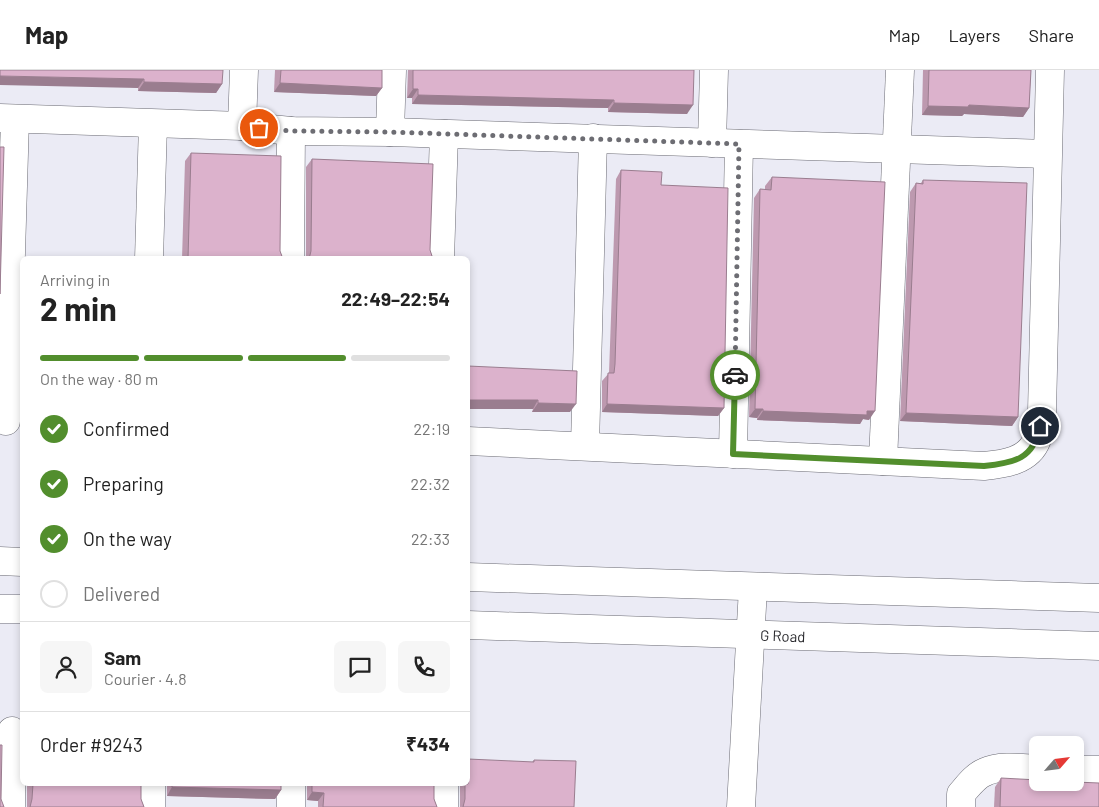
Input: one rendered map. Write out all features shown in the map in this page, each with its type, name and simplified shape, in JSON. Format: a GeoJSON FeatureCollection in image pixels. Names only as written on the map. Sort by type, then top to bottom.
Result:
{"type":"FeatureCollection","features":[{"type":"Feature","properties":{"kind":"street"},"geometry":{"type":"LineString","coordinates":[[242,126],[244,70]]}},
{"type":"Feature","properties":{"kind":"street"},"geometry":{"type":"LineString","coordinates":[[390,132],[392,70]]}},
{"type":"Feature","properties":{"kind":"street"},"geometry":{"type":"LineString","coordinates":[[712,143],[714,70]]}},
{"type":"Feature","properties":{"kind":"street"},"geometry":{"type":"LineString","coordinates":[[883,461],[900,70]]}},
{"type":"Feature","properties":{"kind":"street"},"geometry":{"type":"LineString","coordinates":[[470,441],[984,466],[1006,463],[1026,455],[1037,440],[1042,412],[1050,70]]}},
{"type":"Feature","properties":{"kind":"street"},"geometry":{"type":"LineString","coordinates":[[6,421],[8,119],[242,126],[292,131],[594,138],[1047,154]]}},
{"type":"Feature","properties":{"kind":"street"},"geometry":{"type":"LineString","coordinates":[[149,256],[153,124]]}},
{"type":"Feature","properties":{"kind":"street"},"geometry":{"type":"LineString","coordinates":[[290,256],[292,131]]}},
{"type":"Feature","properties":{"kind":"street"},"geometry":{"type":"LineString","coordinates":[[440,256],[444,134]]}},
{"type":"Feature","properties":{"kind":"street"},"geometry":{"type":"LineString","coordinates":[[585,446],[594,138]]}},
{"type":"Feature","properties":{"kind":"street"},"geometry":{"type":"LineString","coordinates":[[733,454],[739,144]]}},
{"type":"Feature","properties":{"kind":"street"},"geometry":{"type":"LineString","coordinates":[[0,561],[20,562]]}},
{"type":"Feature","properties":{"kind":"street"},"geometry":{"type":"LineString","coordinates":[[470,578],[1099,598]]}},
{"type":"Feature","properties":{"kind":"street"},"geometry":{"type":"LineString","coordinates":[[741,807],[753,588]]}},
{"type":"Feature","properties":{"kind":"street"},"geometry":{"type":"LineString","coordinates":[[0,609],[20,609]]}},
{"type":"Feature","properties":{"kind":"street","name":"G Road"},"geometry":{"type":"LineString","coordinates":[[470,625],[1099,646]]}},
{"type":"Feature","properties":{"kind":"street"},"geometry":{"type":"LineString","coordinates":[[11,807],[12,731]]}},
{"type":"Feature","properties":{"kind":"street"},"geometry":{"type":"LineString","coordinates":[[961,807],[961,794],[973,780],[985,772],[1006,768],[1029,769]]}},
{"type":"Feature","properties":{"kind":"street"},"geometry":{"type":"LineString","coordinates":[[1084,770],[1099,770]]}},
{"type":"Feature","properties":{"kind":"street"},"geometry":{"type":"LineString","coordinates":[[150,807],[151,786]]}},
{"type":"Feature","properties":{"kind":"street"},"geometry":{"type":"LineString","coordinates":[[291,786],[291,807]]}},
{"type":"Feature","properties":{"kind":"street"},"geometry":{"type":"LineString","coordinates":[[444,786],[444,807]]}},
{"type":"Feature","properties":{"kind":"building"},"geometry":{"type":"Polygon","coordinates":[[[0,70],[223,70],[222,84],[144,82],[144,79],[0,76],[0,70]]]}},
{"type":"Feature","properties":{"kind":"building"},"geometry":{"type":"Polygon","coordinates":[[[281,70],[382,70],[382,88],[280,83],[281,70]]]}},
{"type":"Feature","properties":{"kind":"building"},"geometry":{"type":"Polygon","coordinates":[[[413,70],[694,70],[693,105],[614,103],[614,100],[418,95],[418,89],[413,89],[413,70]]]}},
{"type":"Feature","properties":{"kind":"building"},"geometry":{"type":"Polygon","coordinates":[[[929,70],[1031,70],[1029,108],[969,105],[968,107],[928,106],[929,70]]]}},
{"type":"Feature","properties":{"kind":"building"},"geometry":{"type":"Polygon","coordinates":[[[0,147],[4,147],[0,294],[0,147]]]}},
{"type":"Feature","properties":{"kind":"building"},"geometry":{"type":"Polygon","coordinates":[[[191,153],[281,156],[280,251],[282,256],[188,256],[191,153]]]}},
{"type":"Feature","properties":{"kind":"building"},"geometry":{"type":"Polygon","coordinates":[[[312,159],[433,164],[430,250],[432,256],[310,256],[312,159]]]}},
{"type":"Feature","properties":{"kind":"building"},"geometry":{"type":"Polygon","coordinates":[[[621,170],[662,172],[661,185],[728,188],[724,408],[607,404],[608,373],[614,373],[615,364],[621,170]]]}},
{"type":"Feature","properties":{"kind":"building"},"geometry":{"type":"Polygon","coordinates":[[[772,177],[885,182],[875,411],[867,411],[867,415],[763,411],[763,409],[755,409],[760,189],[771,190],[772,177]]]}},
{"type":"Feature","properties":{"kind":"building"},"geometry":{"type":"Polygon","coordinates":[[[923,180],[1027,183],[1018,417],[906,413],[916,183],[923,184],[923,180]]]}},
{"type":"Feature","properties":{"kind":"building"},"geometry":{"type":"Polygon","coordinates":[[[470,366],[577,371],[576,404],[538,403],[538,400],[470,400],[470,366]]]}},
{"type":"Feature","properties":{"kind":"building"},"geometry":{"type":"Polygon","coordinates":[[[0,745],[2,745],[1,799],[4,807],[0,807],[0,745]]]}},
{"type":"Feature","properties":{"kind":"building"},"geometry":{"type":"Polygon","coordinates":[[[470,759],[534,762],[534,760],[576,761],[574,807],[463,807],[465,786],[470,786],[470,759]]]}},
{"type":"Feature","properties":{"kind":"building"},"geometry":{"type":"Polygon","coordinates":[[[1001,778],[1029,780],[1029,791],[1084,791],[1084,782],[1099,783],[1099,807],[1000,807],[1001,778]]]}},
{"type":"Feature","properties":{"kind":"building"},"geometry":{"type":"Polygon","coordinates":[[[33,786],[141,786],[141,799],[144,807],[30,807],[33,786]]]}},
{"type":"Feature","properties":{"kind":"building"},"geometry":{"type":"Polygon","coordinates":[[[281,786],[281,790],[172,787],[281,786]]]}},
{"type":"Feature","properties":{"kind":"building"},"geometry":{"type":"Polygon","coordinates":[[[312,786],[434,786],[434,799],[437,807],[323,807],[324,793],[312,792],[312,786]]]}},
{"type":"Feature","properties":{"kind":"way so far"},"geometry":{"type":"LineString","coordinates":[[259,128],[292,131],[390,132],[739,144],[735,375]]}},
{"type":"Feature","properties":{"kind":"route"},"geometry":{"type":"LineString","coordinates":[[735,375],[733,454],[984,466],[1006,463],[1026,455],[1037,440],[1040,426]]}}]}
